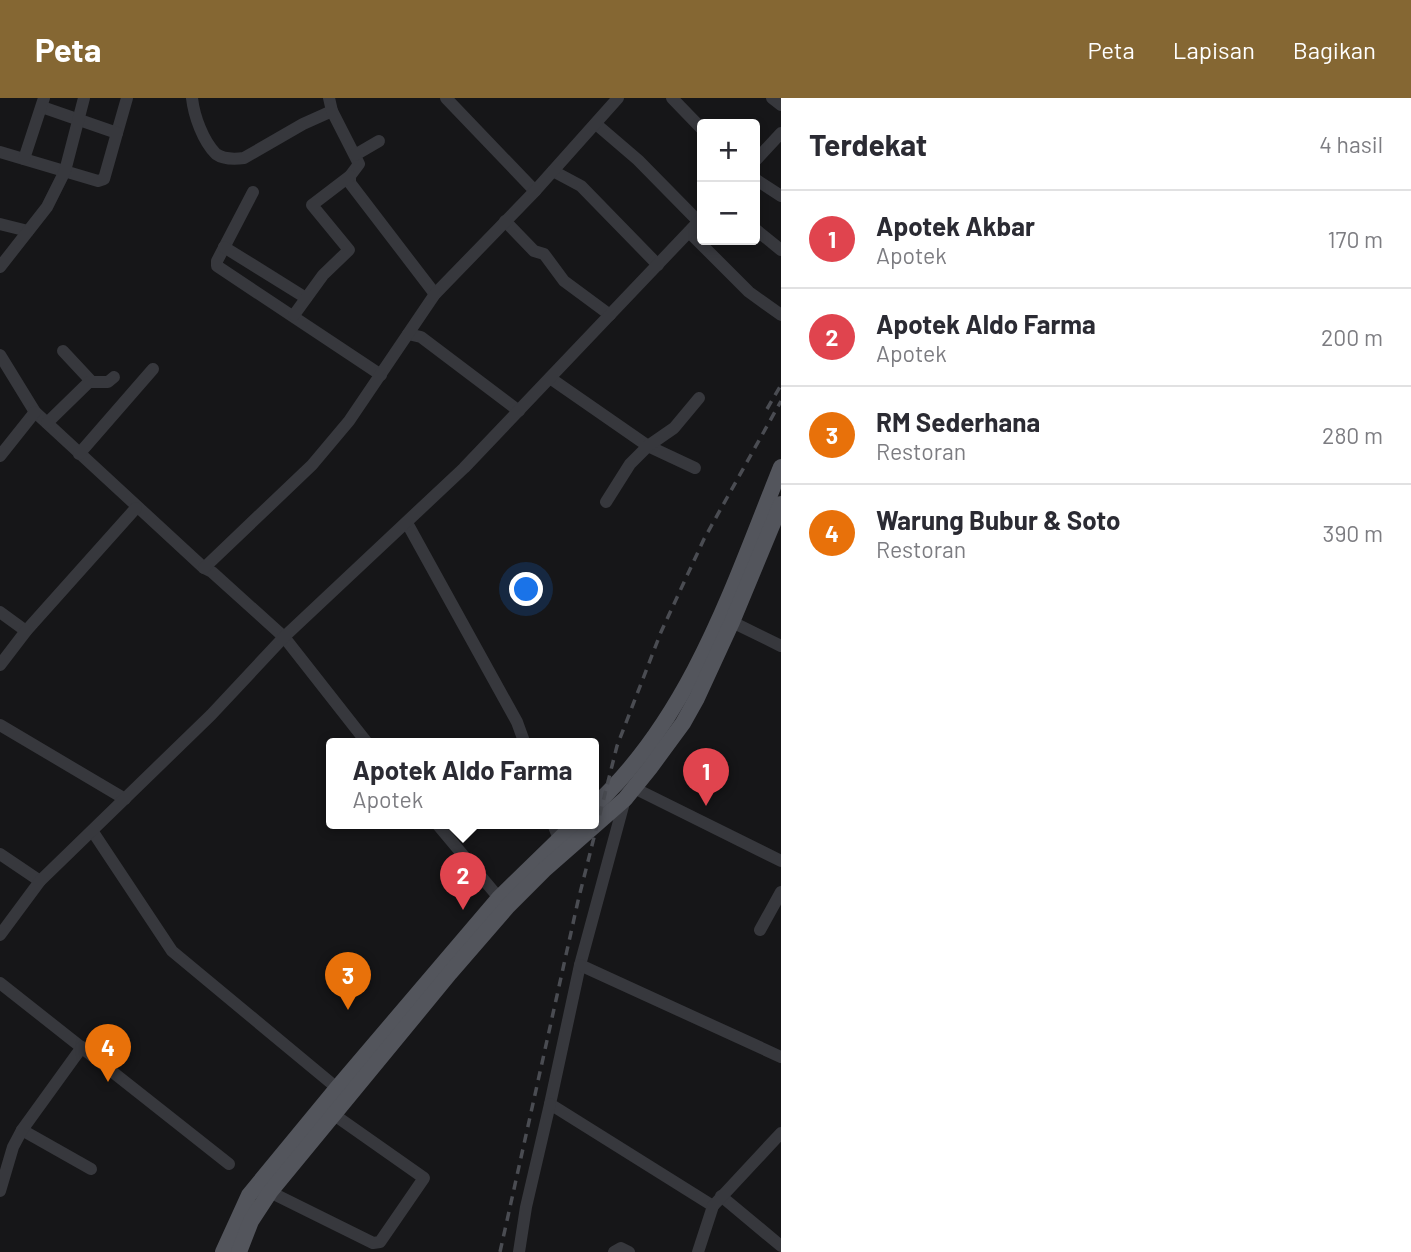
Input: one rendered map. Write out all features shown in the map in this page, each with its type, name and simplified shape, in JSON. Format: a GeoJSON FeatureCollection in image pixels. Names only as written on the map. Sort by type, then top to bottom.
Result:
{"type":"FeatureCollection","features":[{"type":"Feature","properties":{"kind":"main road"},"geometry":{"type":"LineString","coordinates":[[599,821],[629,794],[688,714],[781,467]]}},
{"type":"Feature","properties":{"kind":"main road"},"geometry":{"type":"LineString","coordinates":[[599,801],[635,765],[668,719],[726,619],[781,503]]}},
{"type":"Feature","properties":{"kind":"main road"},"geometry":{"type":"LineString","coordinates":[[239,1252],[251,1221],[270,1192],[333,1114],[508,906],[590,829]]}},
{"type":"Feature","properties":{"kind":"main road"},"geometry":{"type":"LineString","coordinates":[[223,1252],[249,1195],[556,832]]}},
{"type":"Feature","properties":{"kind":"street"},"geometry":{"type":"LineString","coordinates":[[0,267],[47,207],[65,171],[84,98]]}},
{"type":"Feature","properties":{"kind":"street"},"geometry":{"type":"LineString","coordinates":[[0,152],[98,181],[104,179],[127,98]]}},
{"type":"Feature","properties":{"kind":"street"},"geometry":{"type":"LineString","coordinates":[[192,98],[200,129],[216,153],[223,157],[244,158],[330,105],[355,155],[358,166],[350,176],[313,204],[349,250],[323,275],[293,315]]}},
{"type":"Feature","properties":{"kind":"street"},"geometry":{"type":"LineString","coordinates":[[447,98],[535,191]]}},
{"type":"Feature","properties":{"kind":"street"},"geometry":{"type":"LineString","coordinates":[[672,98],[697,124]]}},
{"type":"Feature","properties":{"kind":"street"},"geometry":{"type":"LineString","coordinates":[[772,98],[781,105]]}},
{"type":"Feature","properties":{"kind":"street"},"geometry":{"type":"LineString","coordinates":[[204,568],[312,465],[349,421],[435,294],[535,191],[596,124],[613,100]]}},
{"type":"Feature","properties":{"kind":"street"},"geometry":{"type":"LineString","coordinates":[[24,159],[43,102],[117,133]]}},
{"type":"Feature","properties":{"kind":"street"},"geometry":{"type":"LineString","coordinates":[[0,935],[40,881],[93,832],[284,637],[407,523],[519,411],[697,224],[638,160],[596,124]]}},
{"type":"Feature","properties":{"kind":"street"},"geometry":{"type":"LineString","coordinates":[[760,156],[781,133]]}},
{"type":"Feature","properties":{"kind":"street"},"geometry":{"type":"LineString","coordinates":[[355,155],[379,141]]}},
{"type":"Feature","properties":{"kind":"street"},"geometry":{"type":"LineString","coordinates":[[553,171],[581,187],[658,265]]}},
{"type":"Feature","properties":{"kind":"street"},"geometry":{"type":"LineString","coordinates":[[350,176],[350,183],[435,294]]}},
{"type":"Feature","properties":{"kind":"street"},"geometry":{"type":"LineString","coordinates":[[760,182],[781,196]]}},
{"type":"Feature","properties":{"kind":"street"},"geometry":{"type":"LineString","coordinates":[[253,192],[217,261],[219,267],[381,375]]}},
{"type":"Feature","properties":{"kind":"street"},"geometry":{"type":"LineString","coordinates":[[505,221],[534,251],[544,254],[564,281],[610,315]]}},
{"type":"Feature","properties":{"kind":"street"},"geometry":{"type":"LineString","coordinates":[[0,224],[28,231]]}},
{"type":"Feature","properties":{"kind":"street"},"geometry":{"type":"LineString","coordinates":[[760,233],[781,250]]}},
{"type":"Feature","properties":{"kind":"street"},"geometry":{"type":"LineString","coordinates":[[713,245],[755,298],[781,315]]}},
{"type":"Feature","properties":{"kind":"street"},"geometry":{"type":"LineString","coordinates":[[224,247],[306,298]]}},
{"type":"Feature","properties":{"kind":"street"},"geometry":{"type":"LineString","coordinates":[[408,334],[421,337],[519,411]]}},
{"type":"Feature","properties":{"kind":"street"},"geometry":{"type":"LineString","coordinates":[[63,351],[91,381],[104,383],[114,377]]}},
{"type":"Feature","properties":{"kind":"street"},"geometry":{"type":"LineString","coordinates":[[0,355],[35,412],[136,508],[284,637],[363,738]]}},
{"type":"Feature","properties":{"kind":"street"},"geometry":{"type":"LineString","coordinates":[[79,454],[153,369]]}},
{"type":"Feature","properties":{"kind":"street"},"geometry":{"type":"LineString","coordinates":[[0,383],[10,372]]}},
{"type":"Feature","properties":{"kind":"street"},"geometry":{"type":"LineString","coordinates":[[550,379],[648,446],[695,468]]}},
{"type":"Feature","properties":{"kind":"street"},"geometry":{"type":"LineString","coordinates":[[47,423],[91,381]]}},
{"type":"Feature","properties":{"kind":"street"},"geometry":{"type":"LineString","coordinates":[[606,502],[630,464],[648,446],[674,428],[699,398]]}},
{"type":"Feature","properties":{"kind":"street"},"geometry":{"type":"LineString","coordinates":[[0,456],[35,412]]}},
{"type":"Feature","properties":{"kind":"street"},"geometry":{"type":"LineString","coordinates":[[0,665],[26,631],[136,508]]}},
{"type":"Feature","properties":{"kind":"street"},"geometry":{"type":"LineString","coordinates":[[407,523],[517,722],[523,738]]}},
{"type":"Feature","properties":{"kind":"street"},"geometry":{"type":"LineString","coordinates":[[0,612],[26,631]]}},
{"type":"Feature","properties":{"kind":"street"},"geometry":{"type":"LineString","coordinates":[[726,619],[781,646]]}},
{"type":"Feature","properties":{"kind":"street"},"geometry":{"type":"LineString","coordinates":[[0,725],[125,799]]}},
{"type":"Feature","properties":{"kind":"street"},"geometry":{"type":"LineString","coordinates":[[519,1252],[526,1207],[580,965],[629,794],[781,861]]}},
{"type":"Feature","properties":{"kind":"street"},"geometry":{"type":"LineString","coordinates":[[441,829],[499,898]]}},
{"type":"Feature","properties":{"kind":"street"},"geometry":{"type":"LineString","coordinates":[[93,832],[172,951],[337,1088]]}},
{"type":"Feature","properties":{"kind":"street"},"geometry":{"type":"LineString","coordinates":[[0,853],[40,881]]}},
{"type":"Feature","properties":{"kind":"street"},"geometry":{"type":"LineString","coordinates":[[760,930],[781,892]]}},
{"type":"Feature","properties":{"kind":"street"},"geometry":{"type":"LineString","coordinates":[[580,965],[781,1058]]}},
{"type":"Feature","properties":{"kind":"street"},"geometry":{"type":"LineString","coordinates":[[0,983],[229,1164]]}},
{"type":"Feature","properties":{"kind":"street"},"geometry":{"type":"LineString","coordinates":[[0,1191],[13,1147],[22,1130],[82,1047]]}},
{"type":"Feature","properties":{"kind":"street"},"geometry":{"type":"LineString","coordinates":[[550,1104],[717,1201],[781,1246]]}},
{"type":"Feature","properties":{"kind":"street"},"geometry":{"type":"LineString","coordinates":[[270,1192],[373,1243],[380,1242],[424,1178],[333,1114]]}},
{"type":"Feature","properties":{"kind":"street"},"geometry":{"type":"LineString","coordinates":[[22,1130],[91,1169]]}},
{"type":"Feature","properties":{"kind":"street"},"geometry":{"type":"LineString","coordinates":[[698,1252],[717,1201],[781,1133]]}},
{"type":"Feature","properties":{"kind":"street"},"geometry":{"type":"LineString","coordinates":[[614,1252],[621,1248],[629,1252]]}},
{"type":"Feature","properties":{"kind":"railway"},"geometry":{"type":"LineString","coordinates":[[767,409],[781,385]]}},
{"type":"Feature","properties":{"kind":"railway"},"geometry":{"type":"LineString","coordinates":[[599,818],[617,746],[661,632],[704,539],[781,401]]}},
{"type":"Feature","properties":{"kind":"railway"},"geometry":{"type":"LineString","coordinates":[[500,1252],[596,829]]}},
{"type":"Feature","properties":{"kind":"place","name":"Apotek Akbar"},"geometry":{"type":"Point","coordinates":[706,806]}},
{"type":"Feature","properties":{"kind":"place","name":"Apotek Aldo Farma"},"geometry":{"type":"Point","coordinates":[463,910]}},
{"type":"Feature","properties":{"kind":"place","name":"RM Sederhana"},"geometry":{"type":"Point","coordinates":[348,1010]}},
{"type":"Feature","properties":{"kind":"place","name":"Warung Bubur & Soto"},"geometry":{"type":"Point","coordinates":[108,1082]}}]}
